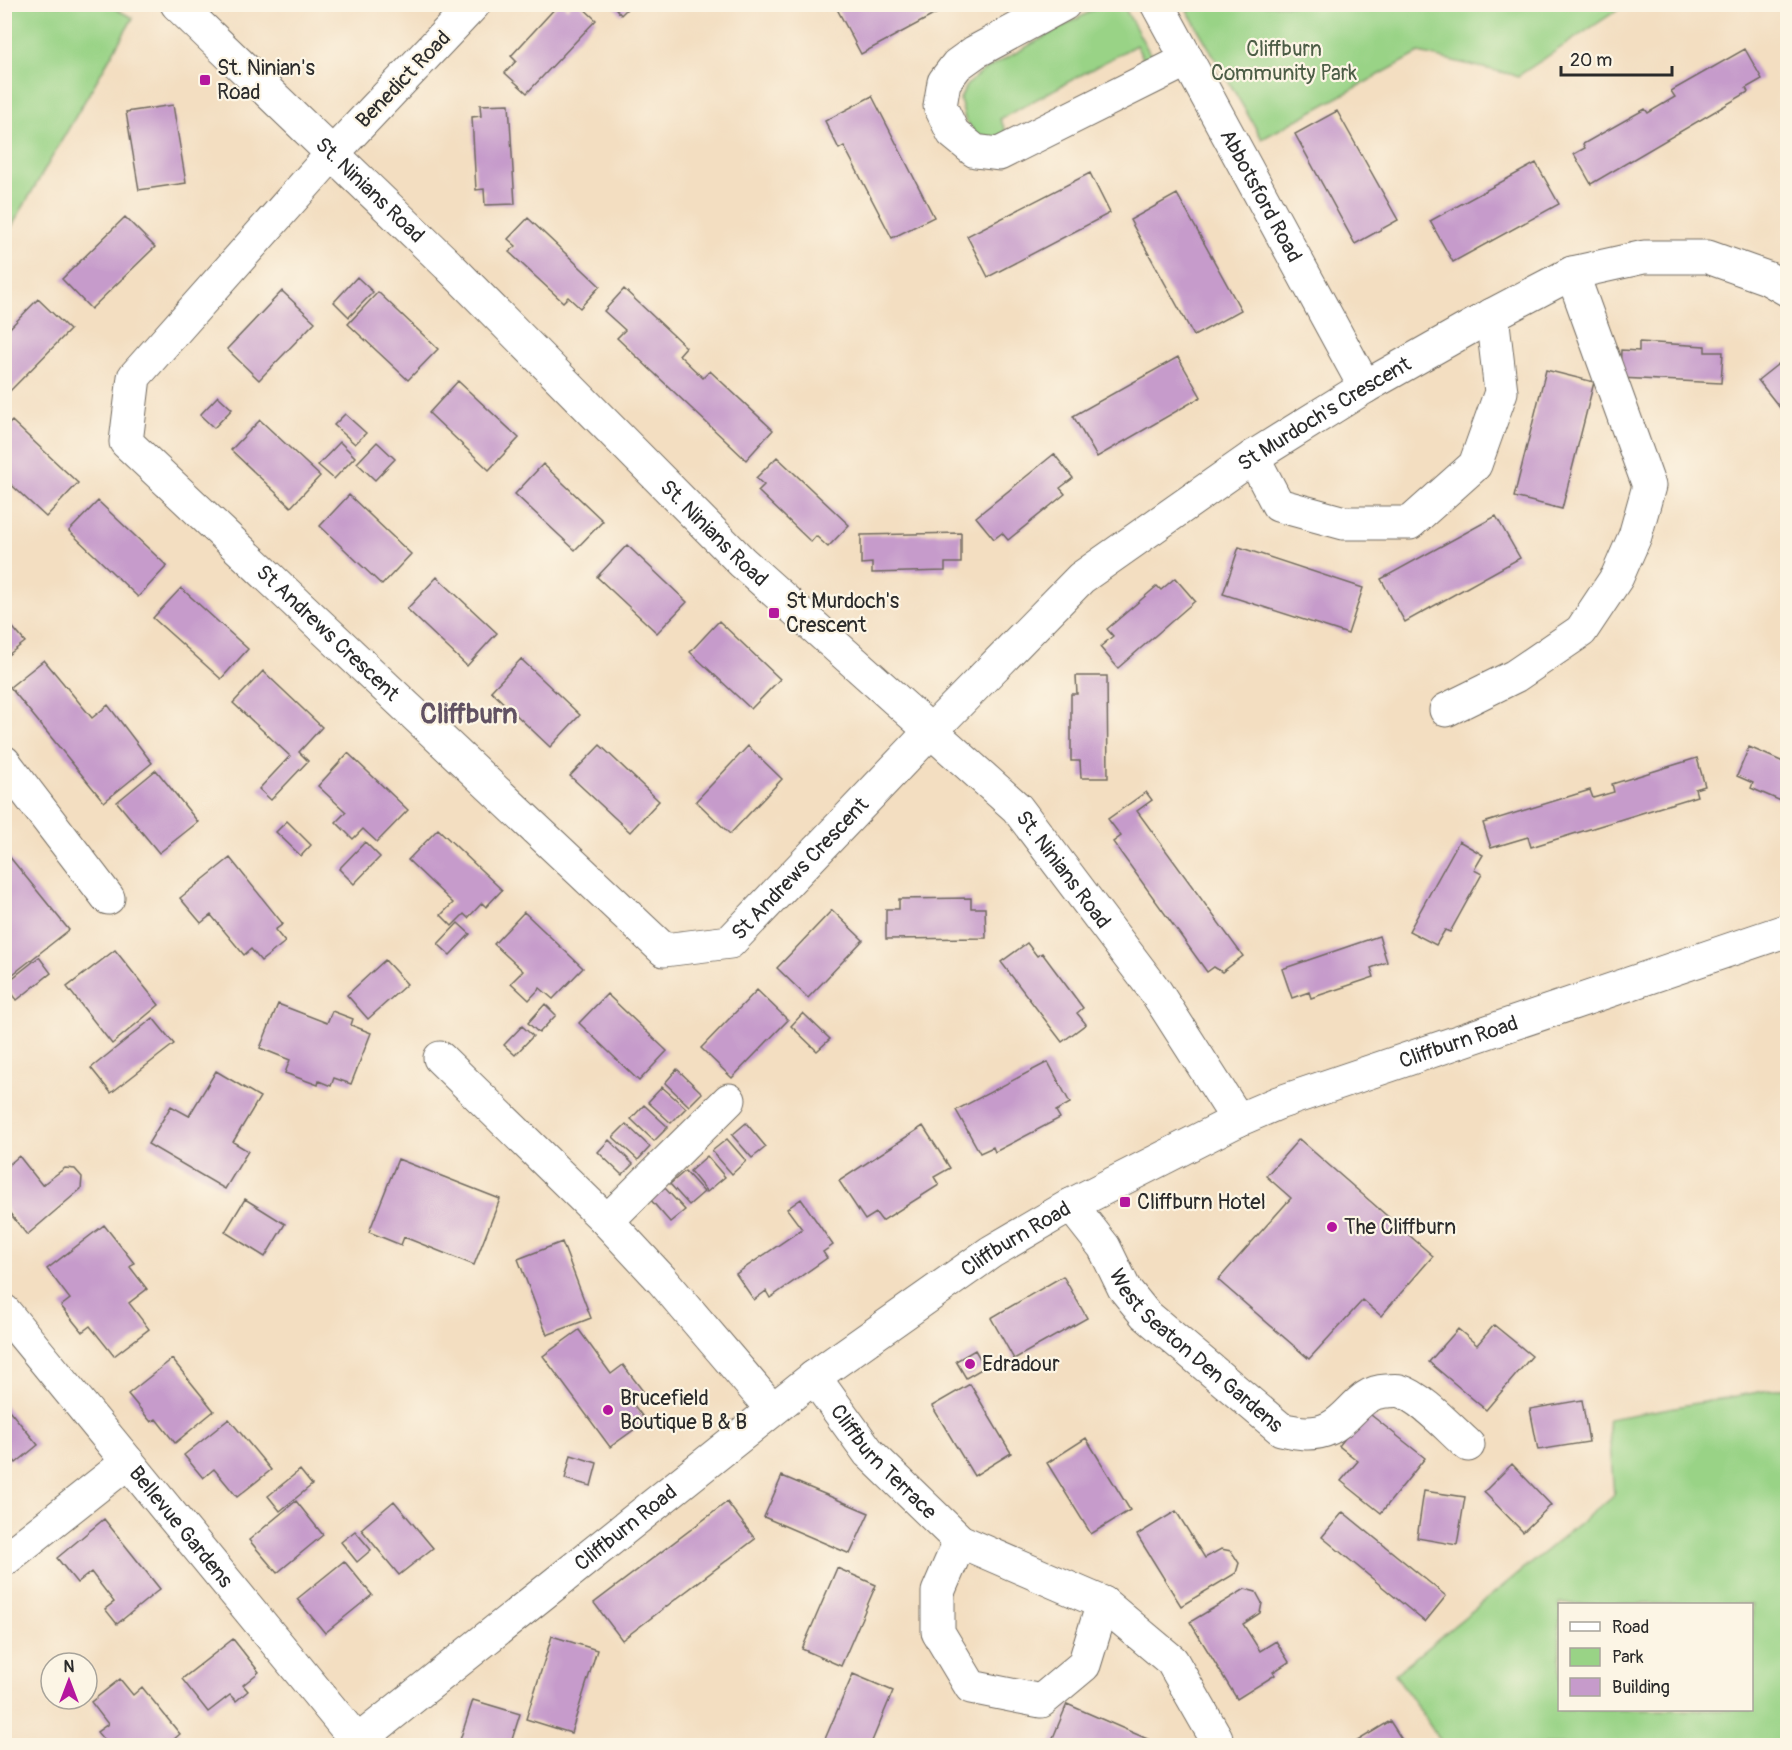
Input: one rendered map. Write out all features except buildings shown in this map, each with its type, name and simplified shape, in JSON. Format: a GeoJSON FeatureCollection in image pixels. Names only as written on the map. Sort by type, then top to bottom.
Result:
{"type":"FeatureCollection","features":[{"type":"Feature","properties":{"kind":"street","name":"St. Ninians Road"},"geometry":{"type":"LineString","coordinates":[[177,4],[448,265],[742,562],[1017,808],[1156,992],[1238,1120]]}},
{"type":"Feature","properties":{"kind":"street","name":"Benedict Road"},"geometry":{"type":"LineString","coordinates":[[332,154],[474,4]]}},
{"type":"Feature","properties":{"kind":"street"},"geometry":{"type":"LineString","coordinates":[[1064,4],[975,52],[957,65],[944,82],[940,106],[953,133],[975,151],[999,154],[1187,60]]}},
{"type":"Feature","properties":{"kind":"street","name":"Abbotsford Road"},"geometry":{"type":"LineString","coordinates":[[1157,4],[1365,387]]}},
{"type":"Feature","properties":{"kind":"street","name":"St Andrews Crescent"},"geometry":{"type":"LineString","coordinates":[[332,154],[134,377],[126,442],[664,950],[730,942],[931,731]]}},
{"type":"Feature","properties":{"kind":"street","name":"St Murdoch's Crescent"},"geometry":{"type":"LineString","coordinates":[[931,731],[1081,578],[1252,457],[1365,387],[1492,315],[1572,273],[1644,257],[1708,257],[1767,278],[1788,290]]}},
{"type":"Feature","properties":{"kind":"street"},"geometry":{"type":"LineString","coordinates":[[1446,710],[1515,676],[1581,631],[1617,577],[1635,536],[1649,486],[1572,273]]}},
{"type":"Feature","properties":{"kind":"street"},"geometry":{"type":"LineString","coordinates":[[1252,457],[1278,505],[1344,523],[1410,523],[1475,465],[1501,392],[1492,315]]}},
{"type":"Feature","properties":{"kind":"street"},"geometry":{"type":"LineString","coordinates":[[4,762],[108,898]]}},
{"type":"Feature","properties":{"kind":"street","name":"Cliffburn Road"},"geometry":{"type":"LineString","coordinates":[[354,1744],[814,1377],[991,1252],[1071,1205],[1238,1120],[1287,1100],[1788,930]]}},
{"type":"Feature","properties":{"kind":"street"},"geometry":{"type":"LineString","coordinates":[[440,1058],[607,1221],[772,1409]]}},
{"type":"Feature","properties":{"kind":"street"},"geometry":{"type":"LineString","coordinates":[[607,1221],[729,1100]]}},
{"type":"Feature","properties":{"kind":"street","name":"West Seaton Den Gardens"},"geometry":{"type":"LineString","coordinates":[[1071,1205],[1104,1247],[1124,1288],[1144,1314],[1281,1429],[1299,1434],[1317,1433],[1332,1427],[1363,1397],[1378,1391],[1398,1390],[1416,1399],[1468,1445]]}},
{"type":"Feature","properties":{"kind":"street","name":"Bellevue Gardens"},"geometry":{"type":"LineString","coordinates":[[4,1311],[354,1744]]}},
{"type":"Feature","properties":{"kind":"street","name":"Cliffburn Terrace"},"geometry":{"type":"LineString","coordinates":[[814,1377],[868,1453],[960,1541],[1103,1603],[1172,1661],[1216,1738]]}},
{"type":"Feature","properties":{"kind":"street"},"geometry":{"type":"LineString","coordinates":[[4,1560],[128,1462]]}},
{"type":"Feature","properties":{"kind":"street"},"geometry":{"type":"LineString","coordinates":[[960,1541],[938,1592],[938,1632],[971,1687],[1041,1701],[1084,1665],[1103,1603]]}},
{"type":"Feature","properties":{"kind":"green space"},"geometry":{"type":"Polygon","coordinates":[[[5,4],[108,5],[133,18],[5,238],[5,4]]]}},
{"type":"Feature","properties":{"kind":"green space"},"geometry":{"type":"Polygon","coordinates":[[[1102,5],[1123,5],[1158,68],[1150,72],[1136,45],[1000,119],[1013,145],[975,134],[965,119],[960,99],[966,86],[981,72],[1102,5]]]}},
{"type":"Feature","properties":{"kind":"green space","name":"Cliffburn Community Park"},"geometry":{"type":"Polygon","coordinates":[[[1184,5],[1625,5],[1518,76],[1419,53],[1262,139],[1184,5]]]}},
{"type":"Feature","properties":{"kind":"green space"},"geometry":{"type":"Polygon","coordinates":[[[1787,1387],[1787,1745],[1443,1745],[1395,1674],[1614,1495],[1608,1419],[1787,1387]]]}},
{"type":"Feature","properties":{"kind":"place","name":"St. Ninian's Road"},"geometry":{"type":"Point","coordinates":[205,80]}},
{"type":"Feature","properties":{"kind":"place","name":"St Murdoch's Crescent"},"geometry":{"type":"Point","coordinates":[774,613]}},
{"type":"Feature","properties":{"kind":"place","name":"Cliffburn Hotel"},"geometry":{"type":"Point","coordinates":[1125,1202]}},
{"type":"Feature","properties":{"kind":"place","name":"The Cliffburn"},"geometry":{"type":"Point","coordinates":[1332,1227]}},
{"type":"Feature","properties":{"kind":"place","name":"Edradour"},"geometry":{"type":"Point","coordinates":[970,1364]}},
{"type":"Feature","properties":{"kind":"place","name":"Brucefield Boutique B & B"},"geometry":{"type":"Point","coordinates":[608,1410]}},
{"type":"Feature","properties":{"kind":"district","name":"Cliffburn"},"geometry":{"type":"Point","coordinates":[469,714]}}]}
